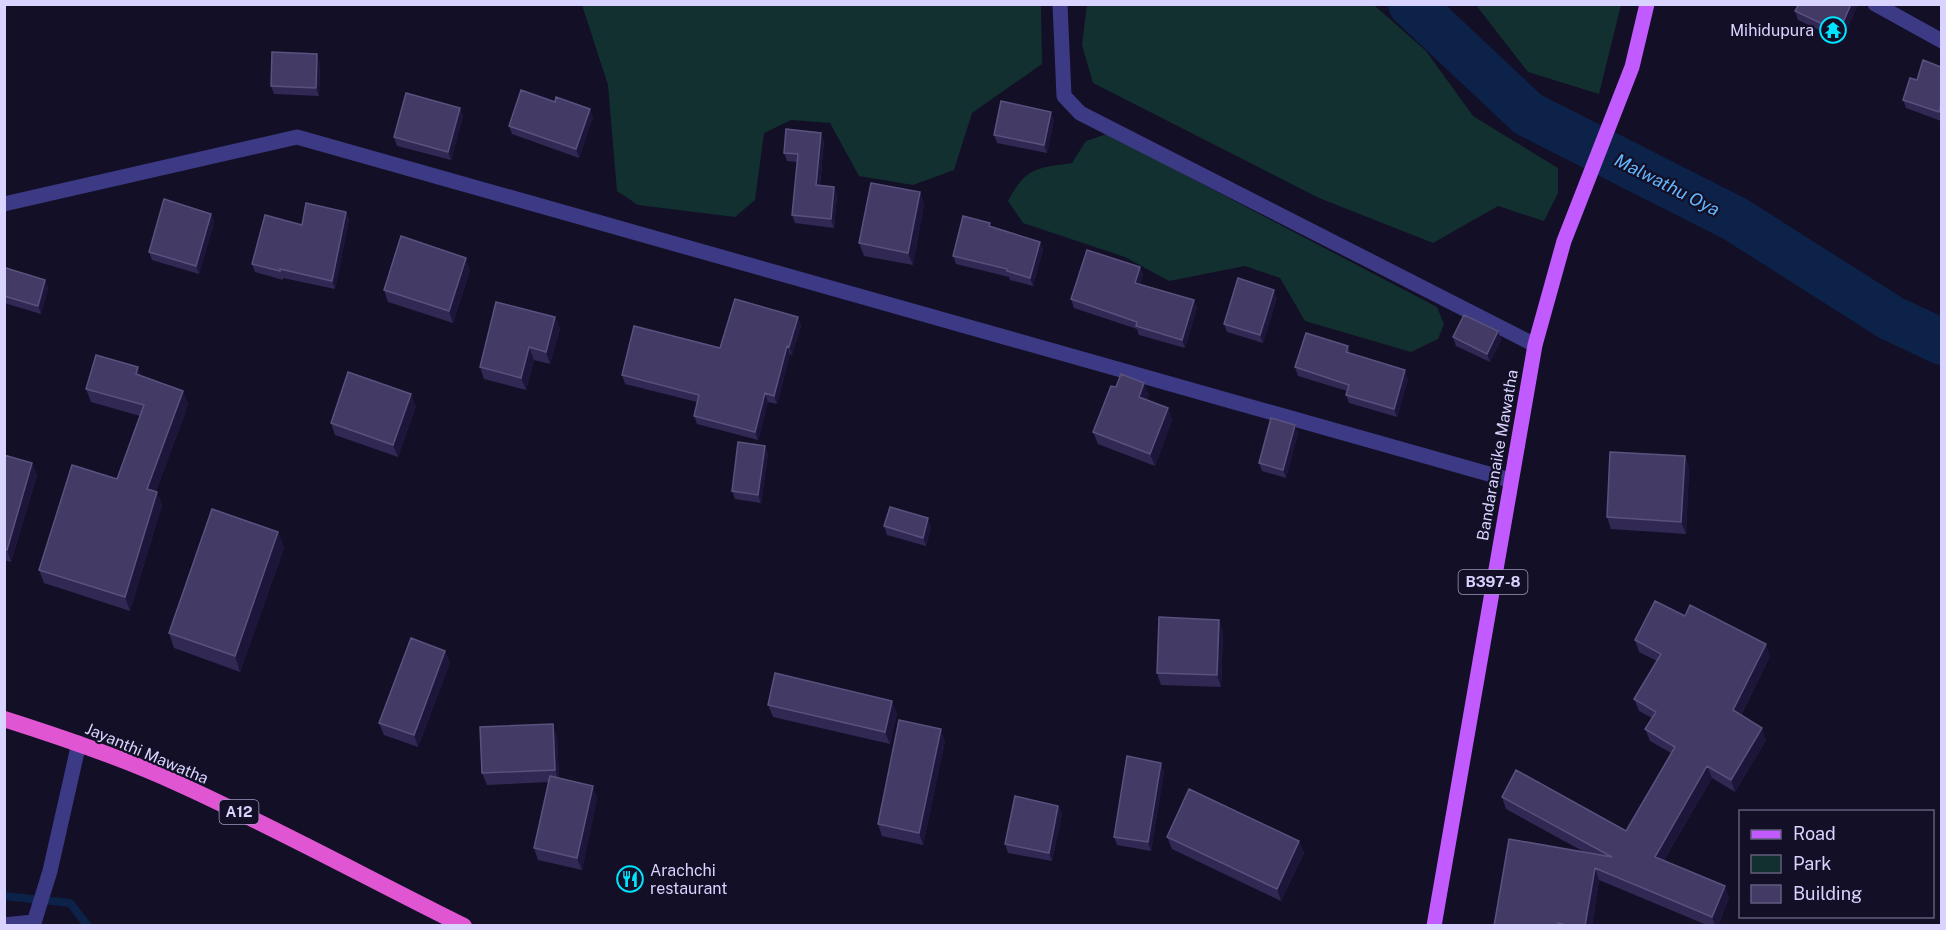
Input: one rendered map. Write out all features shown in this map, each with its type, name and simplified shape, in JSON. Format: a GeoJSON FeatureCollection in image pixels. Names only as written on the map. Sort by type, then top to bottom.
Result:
{"type":"FeatureCollection","features":[{"type":"Feature","properties":{"kind":"highway","name":"Jayanthi Mawatha"},"geometry":{"type":"LineString","coordinates":[[4,719],[79,743],[188,788],[307,844],[458,924]]}},
{"type":"Feature","properties":{"kind":"main road","name":"Bandaranaike Mawatha"},"geometry":{"type":"LineString","coordinates":[[1434,926],[1535,345],[1564,241],[1632,67],[1647,4]]}},
{"type":"Feature","properties":{"kind":"street"},"geometry":{"type":"LineString","coordinates":[[1060,4],[1064,96],[1080,113],[1535,345]]}},
{"type":"Feature","properties":{"kind":"street"},"geometry":{"type":"LineString","coordinates":[[1875,4],[1941,41]]}},
{"type":"Feature","properties":{"kind":"street"},"geometry":{"type":"LineString","coordinates":[[4,204],[297,136],[1510,480]]}},
{"type":"Feature","properties":{"kind":"street"},"geometry":{"type":"LineString","coordinates":[[4,925],[34,919],[50,871],[79,743]]}},
{"type":"Feature","properties":{"kind":"green space"},"geometry":{"type":"Polygon","coordinates":[[[582,5],[1041,5],[1042,64],[972,113],[954,170],[913,185],[859,176],[830,123],[791,120],[764,133],[755,200],[735,217],[638,205],[617,191],[608,85],[582,5]]]}},
{"type":"Feature","properties":{"kind":"green space"},"geometry":{"type":"Polygon","coordinates":[[[1087,5],[1374,5],[1426,51],[1473,116],[1558,168],[1558,193],[1544,221],[1498,206],[1433,243],[1319,198],[1093,83],[1082,45],[1087,5]]]}},
{"type":"Feature","properties":{"kind":"green space"},"geometry":{"type":"Polygon","coordinates":[[[1476,5],[1621,5],[1599,94],[1528,72],[1476,5]]]}},
{"type":"Feature","properties":{"kind":"green space"},"geometry":{"type":"Polygon","coordinates":[[[1107,134],[1437,307],[1444,324],[1438,339],[1411,352],[1305,321],[1280,278],[1245,266],[1169,281],[1125,257],[1023,223],[1008,201],[1021,181],[1041,168],[1072,163],[1086,141],[1107,134]]]}},
{"type":"Feature","properties":{"kind":"building","name":"Mihidupura"},"geometry":{"type":"Polygon","coordinates":[[[1799,4],[1851,4],[1839,32],[1795,11],[1799,4]]]}},
{"type":"Feature","properties":{"kind":"building"},"geometry":{"type":"Polygon","coordinates":[[[272,52],[317,54],[316,88],[271,86],[272,52]]]}},
{"type":"Feature","properties":{"kind":"building"},"geometry":{"type":"Polygon","coordinates":[[[1923,60],[1941,67],[1939,112],[1903,100],[1910,78],[1917,80],[1923,60]]]}},
{"type":"Feature","properties":{"kind":"building"},"geometry":{"type":"Polygon","coordinates":[[[521,90],[555,102],[556,97],[590,109],[576,149],[509,126],[521,90]]]}},
{"type":"Feature","properties":{"kind":"building"},"geometry":{"type":"Polygon","coordinates":[[[406,93],[460,108],[448,152],[394,137],[406,93]]]}},
{"type":"Feature","properties":{"kind":"building"},"geometry":{"type":"Polygon","coordinates":[[[1001,101],[1051,112],[1044,145],[994,135],[1001,101]]]}},
{"type":"Feature","properties":{"kind":"building"},"geometry":{"type":"Polygon","coordinates":[[[786,129],[821,133],[816,185],[834,187],[831,219],[792,215],[798,154],[784,153],[786,129]]]}},
{"type":"Feature","properties":{"kind":"building"},"geometry":{"type":"Polygon","coordinates":[[[871,183],[920,192],[908,253],[859,243],[871,183]]]}},
{"type":"Feature","properties":{"kind":"building"},"geometry":{"type":"Polygon","coordinates":[[[164,199],[211,214],[196,266],[149,252],[164,199]]]}},
{"type":"Feature","properties":{"kind":"building"},"geometry":{"type":"Polygon","coordinates":[[[306,203],[346,212],[332,281],[252,264],[265,215],[302,225],[306,203]]]}},
{"type":"Feature","properties":{"kind":"building"},"geometry":{"type":"Polygon","coordinates":[[[963,216],[990,223],[989,226],[1040,242],[1030,278],[1007,271],[1007,269],[953,256],[963,216]]]}},
{"type":"Feature","properties":{"kind":"building"},"geometry":{"type":"Polygon","coordinates":[[[401,236],[466,258],[449,311],[384,290],[401,236]]]}},
{"type":"Feature","properties":{"kind":"building"},"geometry":{"type":"Polygon","coordinates":[[[1087,250],[1140,267],[1135,283],[1194,300],[1182,340],[1136,326],[1137,322],[1071,299],[1087,250]]]}},
{"type":"Feature","properties":{"kind":"building"},"geometry":{"type":"Polygon","coordinates":[[[6,268],[45,280],[38,306],[4,296],[6,268]]]}},
{"type":"Feature","properties":{"kind":"building"},"geometry":{"type":"Polygon","coordinates":[[[1238,278],[1274,290],[1260,335],[1224,324],[1238,278]]]}},
{"type":"Feature","properties":{"kind":"building"},"geometry":{"type":"Polygon","coordinates":[[[735,299],[798,317],[789,347],[787,346],[774,396],[765,393],[755,432],[694,416],[699,395],[622,375],[634,326],[720,348],[735,299]]]}},
{"type":"Feature","properties":{"kind":"building"},"geometry":{"type":"Polygon","coordinates":[[[496,302],[555,317],[546,352],[529,347],[521,378],[480,367],[496,302]]]}},
{"type":"Feature","properties":{"kind":"building"},"geometry":{"type":"Polygon","coordinates":[[[1464,315],[1498,331],[1487,354],[1453,337],[1464,315]]]}},
{"type":"Feature","properties":{"kind":"building"},"geometry":{"type":"Polygon","coordinates":[[[1306,333],[1348,346],[1346,352],[1405,370],[1394,409],[1346,395],[1349,385],[1295,367],[1306,333]]]}},
{"type":"Feature","properties":{"kind":"building"},"geometry":{"type":"Polygon","coordinates":[[[96,355],[138,367],[136,374],[183,391],[147,489],[157,492],[125,597],[39,570],[72,465],[117,479],[144,405],[86,389],[96,355]]]}},
{"type":"Feature","properties":{"kind":"building"},"geometry":{"type":"Polygon","coordinates":[[[348,372],[411,394],[393,445],[331,423],[348,372]]]}},
{"type":"Feature","properties":{"kind":"building"},"geometry":{"type":"Polygon","coordinates":[[[1121,374],[1144,383],[1139,397],[1168,408],[1150,454],[1093,432],[1111,386],[1116,387],[1121,374]]]}},
{"type":"Feature","properties":{"kind":"building"},"geometry":{"type":"Polygon","coordinates":[[[1271,418],[1295,425],[1283,470],[1259,463],[1271,418]]]}},
{"type":"Feature","properties":{"kind":"building"},"geometry":{"type":"Polygon","coordinates":[[[738,442],[765,446],[758,495],[732,491],[738,442]]]}},
{"type":"Feature","properties":{"kind":"building"},"geometry":{"type":"Polygon","coordinates":[[[1610,452],[1685,456],[1681,522],[1607,517],[1610,452]]]}},
{"type":"Feature","properties":{"kind":"building"},"geometry":{"type":"Polygon","coordinates":[[[4,455],[32,463],[7,550],[4,549],[4,455]]]}},
{"type":"Feature","properties":{"kind":"building"},"geometry":{"type":"Polygon","coordinates":[[[890,507],[928,518],[923,538],[884,526],[890,507]]]}},
{"type":"Feature","properties":{"kind":"building"},"geometry":{"type":"Polygon","coordinates":[[[212,509],[278,532],[235,656],[169,633],[212,509]]]}},
{"type":"Feature","properties":{"kind":"building"},"geometry":{"type":"Polygon","coordinates":[[[1655,601],[1685,616],[1690,605],[1766,644],[1733,710],[1762,728],[1731,780],[1707,766],[1655,857],[1725,886],[1712,917],[1595,868],[1585,926],[1558,923],[1558,926],[1494,926],[1509,839],[1612,857],[1502,797],[1516,770],[1626,831],[1675,747],[1645,729],[1656,712],[1634,699],[1661,654],[1635,640],[1655,601]]]}},
{"type":"Feature","properties":{"kind":"building"},"geometry":{"type":"Polygon","coordinates":[[[1159,617],[1219,620],[1217,675],[1157,673],[1159,617]]]}},
{"type":"Feature","properties":{"kind":"building"},"geometry":{"type":"Polygon","coordinates":[[[411,638],[445,651],[414,735],[379,723],[411,638]]]}},
{"type":"Feature","properties":{"kind":"building"},"geometry":{"type":"Polygon","coordinates":[[[775,673],[892,701],[885,732],[768,705],[775,673]]]}},
{"type":"Feature","properties":{"kind":"building"},"geometry":{"type":"Polygon","coordinates":[[[899,720],[941,729],[919,833],[878,824],[899,720]]]}},
{"type":"Feature","properties":{"kind":"building"},"geometry":{"type":"Polygon","coordinates":[[[553,724],[555,770],[482,773],[480,727],[553,724]]]}},
{"type":"Feature","properties":{"kind":"building"},"geometry":{"type":"Polygon","coordinates":[[[1127,756],[1161,763],[1148,842],[1114,837],[1127,756]]]}},
{"type":"Feature","properties":{"kind":"building"},"geometry":{"type":"Polygon","coordinates":[[[550,776],[593,786],[577,858],[534,848],[550,776]]]}},
{"type":"Feature","properties":{"kind":"building"},"geometry":{"type":"Polygon","coordinates":[[[1189,789],[1299,841],[1277,889],[1167,837],[1189,789]]]}},
{"type":"Feature","properties":{"kind":"building"},"geometry":{"type":"Polygon","coordinates":[[[1015,796],[1058,806],[1049,853],[1005,844],[1015,796]]]}},
{"type":"Feature","properties":{"kind":"waterway","name":"Malwathu Oya"},"geometry":{"type":"LineString","coordinates":[[1411,4],[1528,114],[1735,219],[1891,318],[1942,342]]}},
{"type":"Feature","properties":{"kind":"waterway"},"geometry":{"type":"LineString","coordinates":[[4,896],[70,903],[88,926]]}},
{"type":"Feature","properties":{"kind":"place","name":"Mihidupura"},"geometry":{"type":"Point","coordinates":[1833,30]}},
{"type":"Feature","properties":{"kind":"place","name":"Arachchi restaurant"},"geometry":{"type":"Point","coordinates":[630,879]}}]}
